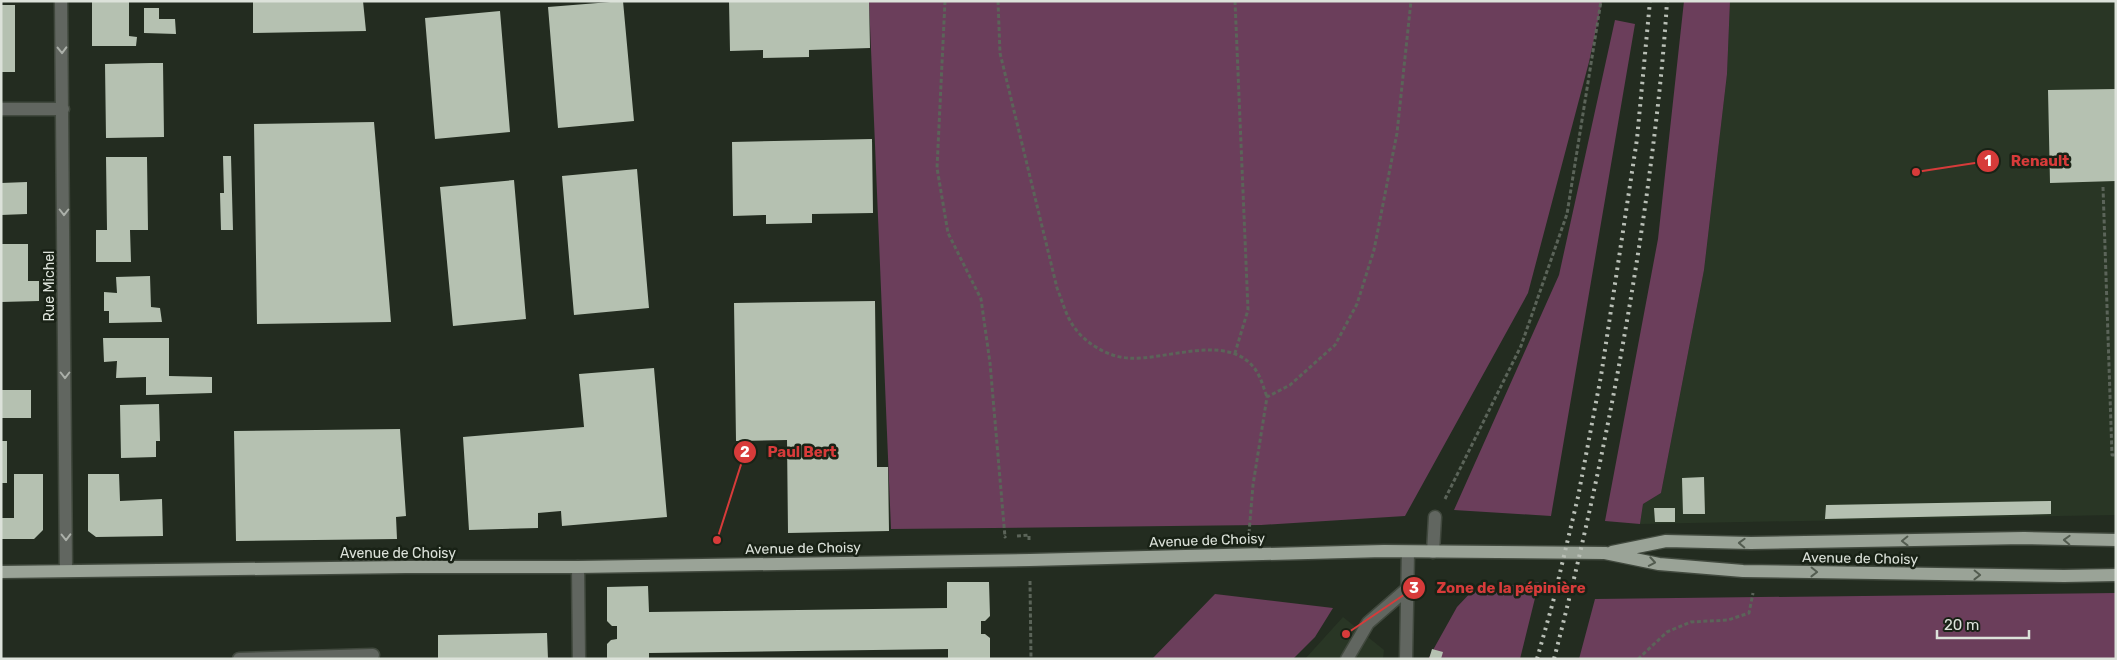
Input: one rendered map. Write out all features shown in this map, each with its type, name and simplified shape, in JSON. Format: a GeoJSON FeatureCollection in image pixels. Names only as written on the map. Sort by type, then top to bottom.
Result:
{"type":"FeatureCollection","features":[{"type":"Feature","properties":{"kind":"main road","name":"Avenue de Choisy"},"geometry":{"type":"LineString","coordinates":[[1604,553],[1666,541],[1751,543],[2024,538],[2116,540]]}},
{"type":"Feature","properties":{"kind":"main road","name":"Avenue de Choisy"},"geometry":{"type":"LineString","coordinates":[[1,572],[578,567],[1030,560],[1247,553],[1433,552],[1604,553],[1659,564],[1743,571],[2064,576],[2115,574]]}},
{"type":"Feature","properties":{"kind":"street","name":"Rue Michel"},"geometry":{"type":"LineString","coordinates":[[61,1],[66,570]]}},
{"type":"Feature","properties":{"kind":"street"},"geometry":{"type":"LineString","coordinates":[[1,110],[63,109]]}},
{"type":"Feature","properties":{"kind":"street"},"geometry":{"type":"LineString","coordinates":[[1433,552],[1435,517]]}},
{"type":"Feature","properties":{"kind":"street"},"geometry":{"type":"LineString","coordinates":[[1406,659],[1408,552]]}},
{"type":"Feature","properties":{"kind":"street"},"geometry":{"type":"LineString","coordinates":[[578,567],[579,659]]}},
{"type":"Feature","properties":{"kind":"street"},"geometry":{"type":"LineString","coordinates":[[1347,659],[1368,623],[1408,589]]}},
{"type":"Feature","properties":{"kind":"street"},"geometry":{"type":"LineString","coordinates":[[239,659],[374,655]]}},
{"type":"Feature","properties":{"kind":"path"},"geometry":{"type":"LineString","coordinates":[[945,1],[937,168],[948,233],[981,299],[990,363],[1005,537],[1029,535],[1031,659]]}},
{"type":"Feature","properties":{"kind":"path"},"geometry":{"type":"LineString","coordinates":[[998,1],[1000,53],[1057,288],[1072,325],[1082,338],[1094,346],[1128,358],[1204,350],[1235,353],[1255,369],[1267,397],[1253,485],[1247,553]]}},
{"type":"Feature","properties":{"kind":"path"},"geometry":{"type":"LineString","coordinates":[[1234,1],[1248,310],[1235,353]]}},
{"type":"Feature","properties":{"kind":"path"},"geometry":{"type":"LineString","coordinates":[[1267,397],[1290,385],[1335,345],[1357,304],[1374,250],[1397,133],[1411,1]]}},
{"type":"Feature","properties":{"kind":"path"},"geometry":{"type":"LineString","coordinates":[[1435,517],[1521,346],[1567,214],[1601,1]]}},
{"type":"Feature","properties":{"kind":"path"},"geometry":{"type":"LineString","coordinates":[[2103,187],[2112,455],[2116,455]]}},
{"type":"Feature","properties":{"kind":"path"},"geometry":{"type":"LineString","coordinates":[[1638,659],[1667,632],[1691,622],[1728,620],[1749,613],[1754,588]]}},
{"type":"Feature","properties":{"kind":"shaded area"},"geometry":{"type":"Polygon","coordinates":[[[869,1],[1602,1],[1589,62],[1528,293],[1405,516],[1261,525],[891,529],[869,1]]]}},
{"type":"Feature","properties":{"kind":"shaded area"},"geometry":{"type":"Polygon","coordinates":[[[1684,1],[1730,1],[1727,74],[1704,270],[1661,493],[1643,504],[1640,524],[1605,521],[1658,239],[1684,1]]]}},
{"type":"Feature","properties":{"kind":"shaded area"},"geometry":{"type":"Polygon","coordinates":[[[1730,1],[2116,1],[2116,515],[1640,524],[1643,504],[1661,493],[1704,270],[1727,74],[1730,1]]]}},
{"type":"Feature","properties":{"kind":"shaded area"},"geometry":{"type":"Polygon","coordinates":[[[1615,20],[1635,24],[1551,516],[1454,510],[1559,275],[1615,20]]]}},
{"type":"Feature","properties":{"kind":"shaded area"},"geometry":{"type":"Polygon","coordinates":[[[1539,582],[1520,659],[1428,659],[1457,607],[1474,589],[1539,582]]]}},
{"type":"Feature","properties":{"kind":"shaded area"},"geometry":{"type":"Polygon","coordinates":[[[2116,593],[2116,659],[1579,659],[1595,599],[2116,593]]]}},
{"type":"Feature","properties":{"kind":"shaded area"},"geometry":{"type":"Polygon","coordinates":[[[1215,594],[1333,608],[1315,637],[1293,659],[1152,659],[1215,594]]]}},
{"type":"Feature","properties":{"kind":"shaded area"},"geometry":{"type":"Polygon","coordinates":[[[1343,617],[1384,650],[1383,659],[1305,659],[1343,617]]]}},
{"type":"Feature","properties":{"kind":"building"},"geometry":{"type":"Polygon","coordinates":[[[92,1],[129,1],[129,36],[137,37],[136,46],[92,46],[92,1]]]}},
{"type":"Feature","properties":{"kind":"building"},"geometry":{"type":"Polygon","coordinates":[[[253,1],[363,1],[366,31],[253,33],[253,1]]]}},
{"type":"Feature","properties":{"kind":"building"},"geometry":{"type":"Polygon","coordinates":[[[623,1],[634,121],[558,128],[548,7],[623,1]]]}},
{"type":"Feature","properties":{"kind":"building"},"geometry":{"type":"Polygon","coordinates":[[[729,1],[869,1],[870,48],[809,50],[809,57],[763,58],[763,50],[730,51],[729,1]]]}},
{"type":"Feature","properties":{"kind":"building"},"geometry":{"type":"Polygon","coordinates":[[[1,5],[15,5],[15,72],[1,72],[1,5]]]}},
{"type":"Feature","properties":{"kind":"building"},"geometry":{"type":"Polygon","coordinates":[[[144,8],[159,8],[159,19],[175,19],[176,34],[144,33],[144,8]]]}},
{"type":"Feature","properties":{"kind":"building"},"geometry":{"type":"Polygon","coordinates":[[[500,11],[510,132],[435,139],[425,18],[500,11]]]}},
{"type":"Feature","properties":{"kind":"building"},"geometry":{"type":"Polygon","coordinates":[[[163,63],[164,137],[106,138],[105,64],[163,63]]]}},
{"type":"Feature","properties":{"kind":"building"},"geometry":{"type":"Polygon","coordinates":[[[2116,89],[2116,181],[2050,183],[2048,90],[2116,89]]]}},
{"type":"Feature","properties":{"kind":"building"},"geometry":{"type":"Polygon","coordinates":[[[374,122],[391,322],[257,324],[254,124],[374,122]]]}},
{"type":"Feature","properties":{"kind":"building"},"geometry":{"type":"Polygon","coordinates":[[[872,139],[873,213],[812,214],[812,223],[766,224],[766,215],[733,216],[732,142],[872,139]]]}},
{"type":"Feature","properties":{"kind":"building"},"geometry":{"type":"Polygon","coordinates":[[[223,156],[231,156],[233,230],[221,230],[220,193],[224,193],[223,156]]]}},
{"type":"Feature","properties":{"kind":"building"},"geometry":{"type":"Polygon","coordinates":[[[106,157],[147,157],[148,230],[130,230],[131,262],[96,262],[96,230],[107,230],[106,157]]]}},
{"type":"Feature","properties":{"kind":"building"},"geometry":{"type":"Polygon","coordinates":[[[637,169],[649,308],[574,315],[562,176],[637,169]]]}},
{"type":"Feature","properties":{"kind":"building"},"geometry":{"type":"Polygon","coordinates":[[[514,180],[526,319],[453,326],[440,187],[514,180]]]}},
{"type":"Feature","properties":{"kind":"building"},"geometry":{"type":"Polygon","coordinates":[[[27,182],[27,214],[1,215],[1,183],[27,182]]]}},
{"type":"Feature","properties":{"kind":"building"},"geometry":{"type":"Polygon","coordinates":[[[1,244],[28,244],[28,281],[39,281],[39,301],[1,302],[1,244]]]}},
{"type":"Feature","properties":{"kind":"building"},"geometry":{"type":"Polygon","coordinates":[[[150,276],[151,307],[160,308],[162,322],[109,323],[109,311],[104,311],[104,292],[117,293],[116,277],[150,276]]]}},
{"type":"Feature","properties":{"kind":"building"},"geometry":{"type":"Polygon","coordinates":[[[875,301],[877,467],[888,467],[889,531],[788,533],[787,440],[736,441],[734,303],[875,301]]]}},
{"type":"Feature","properties":{"kind":"building"},"geometry":{"type":"Polygon","coordinates":[[[103,338],[169,338],[169,376],[212,377],[212,393],[146,395],[146,377],[116,378],[117,361],[104,362],[103,338]]]}},
{"type":"Feature","properties":{"kind":"building"},"geometry":{"type":"Polygon","coordinates":[[[654,368],[667,517],[562,526],[561,511],[538,513],[538,528],[469,530],[463,437],[584,427],[579,374],[654,368]]]}},
{"type":"Feature","properties":{"kind":"building"},"geometry":{"type":"Polygon","coordinates":[[[1,390],[31,390],[31,418],[1,418],[1,390]]]}},
{"type":"Feature","properties":{"kind":"building"},"geometry":{"type":"Polygon","coordinates":[[[159,404],[160,441],[156,441],[156,457],[121,458],[120,405],[159,404]]]}},
{"type":"Feature","properties":{"kind":"building"},"geometry":{"type":"Polygon","coordinates":[[[400,429],[406,516],[396,517],[397,539],[236,541],[234,431],[400,429]]]}},
{"type":"Feature","properties":{"kind":"building"},"geometry":{"type":"Polygon","coordinates":[[[1,441],[7,441],[7,483],[1,483],[1,441]]]}},
{"type":"Feature","properties":{"kind":"building"},"geometry":{"type":"Polygon","coordinates":[[[14,474],[43,474],[43,530],[34,539],[1,539],[1,518],[14,518],[14,474]]]}},
{"type":"Feature","properties":{"kind":"building"},"geometry":{"type":"Polygon","coordinates":[[[88,474],[119,474],[120,501],[162,499],[163,536],[96,537],[88,531],[88,474]]]}},
{"type":"Feature","properties":{"kind":"building"},"geometry":{"type":"Polygon","coordinates":[[[1704,477],[1705,514],[1683,514],[1682,478],[1704,477]]]}},
{"type":"Feature","properties":{"kind":"building"},"geometry":{"type":"Polygon","coordinates":[[[2051,501],[2051,514],[1825,519],[1826,505],[2051,501]]]}},
{"type":"Feature","properties":{"kind":"building"},"geometry":{"type":"Polygon","coordinates":[[[1654,508],[1675,508],[1675,522],[1655,522],[1654,508]]]}},
{"type":"Feature","properties":{"kind":"building"},"geometry":{"type":"Polygon","coordinates":[[[947,582],[989,582],[990,616],[985,621],[981,621],[981,634],[985,634],[990,638],[990,659],[948,659],[948,649],[649,653],[649,659],[607,659],[607,644],[611,640],[617,639],[617,626],[612,626],[607,621],[607,587],[648,586],[649,612],[947,608],[947,582]]]}},
{"type":"Feature","properties":{"kind":"building"},"geometry":{"type":"Polygon","coordinates":[[[547,633],[548,659],[438,659],[438,635],[547,633]]]}},
{"type":"Feature","properties":{"kind":"building"},"geometry":{"type":"Polygon","coordinates":[[[1432,649],[1443,652],[1441,659],[1429,659],[1432,649]]]}},
{"type":"Feature","properties":{"kind":"railway"},"geometry":{"type":"LineString","coordinates":[[1537,659],[1553,602],[1578,497],[1601,376],[1637,139],[1650,1]]}},
{"type":"Feature","properties":{"kind":"railway"},"geometry":{"type":"LineString","coordinates":[[1554,659],[1582,545],[1618,374],[1628,316],[1653,150],[1667,1]]}},
{"type":"Feature","properties":{"kind":"place","name":"Renault"},"geometry":{"type":"Point","coordinates":[1916,172]}},
{"type":"Feature","properties":{"kind":"place","name":"Paul Bert"},"geometry":{"type":"Point","coordinates":[717,540]}},
{"type":"Feature","properties":{"kind":"place","name":"Zone de la pépinière"},"geometry":{"type":"Point","coordinates":[1346,634]}}]}
